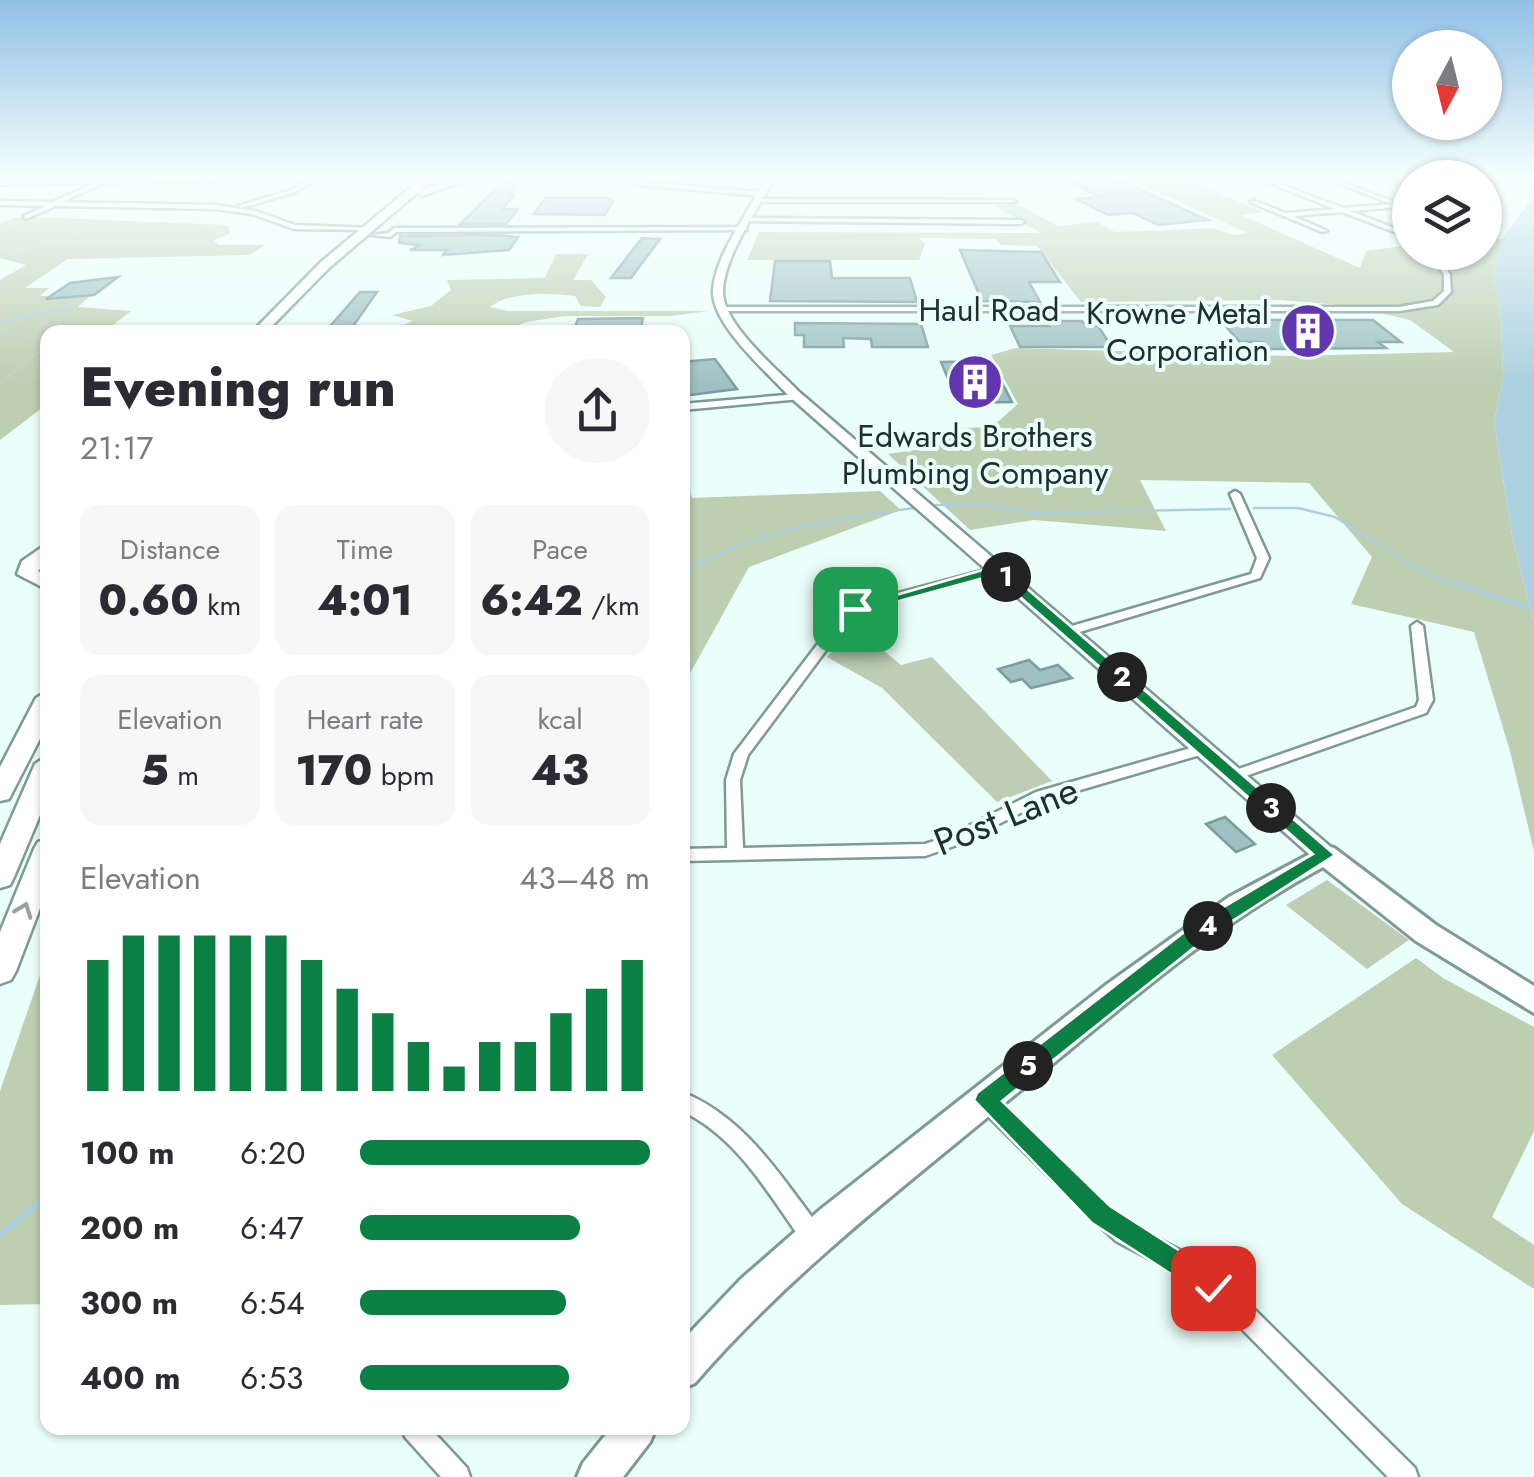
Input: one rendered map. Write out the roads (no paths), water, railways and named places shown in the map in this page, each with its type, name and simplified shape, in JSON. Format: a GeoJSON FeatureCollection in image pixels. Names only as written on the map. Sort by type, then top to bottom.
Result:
{"type":"FeatureCollection","features":[{"type":"Feature","properties":{"kind":"highway"},"geometry":{"type":"LineString","coordinates":[[266,325],[310,278],[349,248]]}},
{"type":"Feature","properties":{"kind":"highway"},"geometry":{"type":"LineString","coordinates":[[282,325],[354,248]]}},
{"type":"Feature","properties":{"kind":"highway"},"geometry":{"type":"LineString","coordinates":[[40,556],[29,565],[27,574],[40,580]]}},
{"type":"Feature","properties":{"kind":"highway"},"geometry":{"type":"LineString","coordinates":[[0,792],[40,714]]}},
{"type":"Feature","properties":{"kind":"highway"},"geometry":{"type":"LineString","coordinates":[[0,877],[40,783]]}},
{"type":"Feature","properties":{"kind":"highway"},"geometry":{"type":"LineString","coordinates":[[0,971],[40,869]]}},
{"type":"Feature","properties":{"kind":"main road"},"geometry":{"type":"LineString","coordinates":[[736,248],[720,282],[722,309],[798,397],[1326,855],[1426,933],[1534,1001]]}},
{"type":"Feature","properties":{"kind":"main road"},"geometry":{"type":"LineString","coordinates":[[690,1361],[749,1298],[814,1238],[986,1100],[1199,932],[1326,855]]}},
{"type":"Feature","properties":{"kind":"main road"},"geometry":{"type":"LineString","coordinates":[[596,1477],[630,1435]]}},
{"type":"Feature","properties":{"kind":"street","name":"Haul Road"},"geometry":{"type":"LineString","coordinates":[[722,309],[1399,308],[1436,303],[1447,292],[1444,270]]}},
{"type":"Feature","properties":{"kind":"street"},"geometry":{"type":"LineString","coordinates":[[690,406],[798,397]]}},
{"type":"Feature","properties":{"kind":"street"},"geometry":{"type":"LineString","coordinates":[[1068,631],[1256,576],[1263,558],[1235,494]]}},
{"type":"Feature","properties":{"kind":"street"},"geometry":{"type":"LineString","coordinates":[[735,852],[732,780],[741,754],[846,615],[865,605],[997,570]]}},
{"type":"Feature","properties":{"kind":"street"},"geometry":{"type":"LineString","coordinates":[[1234,775],[1425,706],[1417,626]]}},
{"type":"Feature","properties":{"kind":"street","name":"Post Lane"},"geometry":{"type":"LineString","coordinates":[[690,854],[925,850],[952,841],[1041,796],[1205,750]]}},
{"type":"Feature","properties":{"kind":"street"},"geometry":{"type":"LineString","coordinates":[[986,1100],[1101,1214],[1124,1233],[1179,1262],[1240,1311],[1406,1477]]}},
{"type":"Feature","properties":{"kind":"street"},"geometry":{"type":"LineString","coordinates":[[690,1105],[733,1133],[814,1238]]}},
{"type":"Feature","properties":{"kind":"street"},"geometry":{"type":"LineString","coordinates":[[420,1435],[458,1477]]}},
{"type":"Feature","properties":{"kind":"water"},"geometry":{"type":"Polygon","coordinates":[[[1502,248],[1534,248],[1534,623],[1512,535],[1494,422],[1503,377],[1501,316],[1493,278],[1495,270],[1502,270],[1502,248]]]}},
{"type":"Feature","properties":{"kind":"waterway"},"geometry":{"type":"LineString","coordinates":[[0,321],[76,304]]}},
{"type":"Feature","properties":{"kind":"waterway"},"geometry":{"type":"LineString","coordinates":[[936,505],[983,504],[1034,513],[1230,509]]}},
{"type":"Feature","properties":{"kind":"waterway"},"geometry":{"type":"LineString","coordinates":[[690,569],[737,546],[794,528],[914,508]]}},
{"type":"Feature","properties":{"kind":"waterway"},"geometry":{"type":"LineString","coordinates":[[1254,508],[1298,508],[1335,517],[1424,573],[1474,590]]}},
{"type":"Feature","properties":{"kind":"waterway"},"geometry":{"type":"LineString","coordinates":[[1466,587],[1530,608]]}},
{"type":"Feature","properties":{"kind":"waterway"},"geometry":{"type":"LineString","coordinates":[[0,1235],[40,1202]]}},
{"type":"Feature","properties":{"kind":"place","name":"Krowne Metal Corporation"},"geometry":{"type":"Point","coordinates":[1308,331]}},
{"type":"Feature","properties":{"kind":"place","name":"Edwards Brothers Plumbing Company"},"geometry":{"type":"Point","coordinates":[975,382]}}]}
